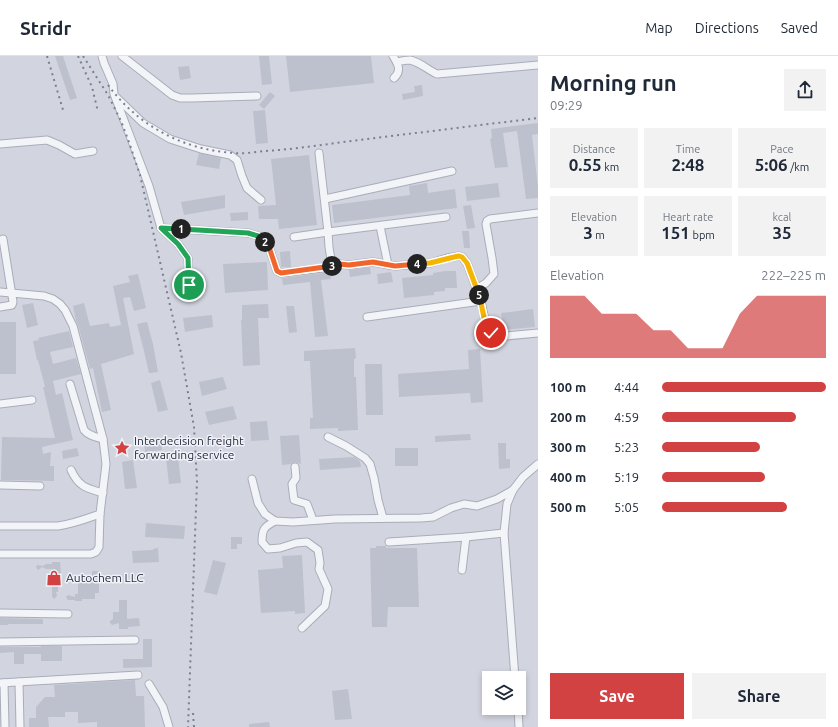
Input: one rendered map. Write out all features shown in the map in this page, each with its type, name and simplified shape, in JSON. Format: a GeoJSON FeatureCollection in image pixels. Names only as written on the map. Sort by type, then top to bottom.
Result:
{"type":"FeatureCollection","features":[{"type":"Feature","properties":{"kind":"street"},"geometry":{"type":"LineString","coordinates":[[102,56],[113,84],[115,97],[149,186],[161,228],[178,244],[188,258],[189,285]]}},
{"type":"Feature","properties":{"kind":"street"},"geometry":{"type":"LineString","coordinates":[[122,56],[172,95],[180,98],[256,96]]}},
{"type":"Feature","properties":{"kind":"street"},"geometry":{"type":"LineString","coordinates":[[395,59],[409,60],[419,63],[437,74],[538,64]]}},
{"type":"Feature","properties":{"kind":"street"},"geometry":{"type":"LineString","coordinates":[[394,78],[397,76],[399,71],[399,66],[395,59]]}},
{"type":"Feature","properties":{"kind":"street"},"geometry":{"type":"LineString","coordinates":[[115,97],[143,123],[170,140],[201,149],[230,155],[237,160],[247,188],[261,200]]}},
{"type":"Feature","properties":{"kind":"street"},"geometry":{"type":"LineString","coordinates":[[0,144],[47,140],[75,154],[93,151]]}},
{"type":"Feature","properties":{"kind":"street"},"geometry":{"type":"LineString","coordinates":[[319,153],[330,256],[332,260],[339,264],[349,265],[373,262],[395,266],[430,263],[447,258],[462,257],[467,263],[481,301],[486,325],[491,333],[496,336],[538,332]]}},
{"type":"Feature","properties":{"kind":"street"},"geometry":{"type":"LineString","coordinates":[[325,199],[452,171]]}},
{"type":"Feature","properties":{"kind":"street"},"geometry":{"type":"LineString","coordinates":[[476,289],[486,283],[494,274],[486,224],[487,221],[490,219],[538,213]]}},
{"type":"Feature","properties":{"kind":"street"},"geometry":{"type":"LineString","coordinates":[[294,237],[446,217]]}},
{"type":"Feature","properties":{"kind":"street"},"geometry":{"type":"LineString","coordinates":[[380,226],[388,265]]}},
{"type":"Feature","properties":{"kind":"street"},"geometry":{"type":"LineString","coordinates":[[161,228],[248,233],[258,236],[268,244],[277,271],[281,273],[331,267],[336,263]]}},
{"type":"Feature","properties":{"kind":"street"},"geometry":{"type":"LineString","coordinates":[[0,307],[12,305],[13,302],[3,239]]}},
{"type":"Feature","properties":{"kind":"street"},"geometry":{"type":"LineString","coordinates":[[0,292],[44,296],[53,299],[60,304],[69,316],[103,439],[106,464],[100,514],[99,547],[96,552],[91,554],[0,554]]}},
{"type":"Feature","properties":{"kind":"street"},"geometry":{"type":"LineString","coordinates":[[367,317],[481,301]]}},
{"type":"Feature","properties":{"kind":"street"},"geometry":{"type":"LineString","coordinates":[[70,384],[84,430],[87,434],[103,439]]}},
{"type":"Feature","properties":{"kind":"street"},"geometry":{"type":"LineString","coordinates":[[0,404],[32,400]]}},
{"type":"Feature","properties":{"kind":"street"},"geometry":{"type":"LineString","coordinates":[[328,437],[365,458],[370,464],[383,518]]}},
{"type":"Feature","properties":{"kind":"street"},"geometry":{"type":"LineString","coordinates":[[514,671],[504,533],[507,504],[513,490],[523,477],[537,466]]}},
{"type":"Feature","properties":{"kind":"street"},"geometry":{"type":"LineString","coordinates":[[295,467],[296,478],[292,484],[294,500],[307,504],[313,520]]}},
{"type":"Feature","properties":{"kind":"street"},"geometry":{"type":"LineString","coordinates":[[71,470],[81,485],[103,493]]}},
{"type":"Feature","properties":{"kind":"street"},"geometry":{"type":"LineString","coordinates":[[252,479],[258,503],[265,514],[275,520],[293,522],[334,519],[433,517],[451,508],[464,504],[477,506],[498,499],[513,490]]}},
{"type":"Feature","properties":{"kind":"street"},"geometry":{"type":"LineString","coordinates":[[0,485],[40,486]]}},
{"type":"Feature","properties":{"kind":"street"},"geometry":{"type":"LineString","coordinates":[[0,526],[62,525],[77,522],[100,514]]}},
{"type":"Feature","properties":{"kind":"street"},"geometry":{"type":"LineString","coordinates":[[275,520],[265,527],[262,535],[262,542],[268,549],[307,542],[318,550],[320,563],[318,569],[328,589],[325,606],[302,628]]}},
{"type":"Feature","properties":{"kind":"street"},"geometry":{"type":"LineString","coordinates":[[389,542],[504,533]]}},
{"type":"Feature","properties":{"kind":"street"},"geometry":{"type":"LineString","coordinates":[[462,570],[466,537]]}},
{"type":"Feature","properties":{"kind":"street"},"geometry":{"type":"LineString","coordinates":[[0,613],[68,614]]}},
{"type":"Feature","properties":{"kind":"street"},"geometry":{"type":"LineString","coordinates":[[0,642],[135,640]]}},
{"type":"Feature","properties":{"kind":"street"},"geometry":{"type":"LineString","coordinates":[[5,727],[2,683],[138,675]]}},
{"type":"Feature","properties":{"kind":"street"},"geometry":{"type":"LineString","coordinates":[[19,682],[20,727]]}},
{"type":"Feature","properties":{"kind":"street"},"geometry":{"type":"LineString","coordinates":[[149,684],[163,707],[169,727]]}},
{"type":"Feature","properties":{"kind":"street"},"geometry":{"type":"LineString","coordinates":[[518,715],[519,727]]}},
{"type":"Feature","properties":{"kind":"shaded area"},"geometry":{"type":"Polygon","coordinates":[[[0,56],[538,56],[538,727],[0,727],[0,56]]]}},
{"type":"Feature","properties":{"kind":"building"},"geometry":{"type":"Polygon","coordinates":[[[55,56],[63,56],[77,98],[70,100],[55,56]]]}},
{"type":"Feature","properties":{"kind":"building"},"geometry":{"type":"Polygon","coordinates":[[[259,56],[269,56],[272,84],[262,85],[259,56]]]}},
{"type":"Feature","properties":{"kind":"building"},"geometry":{"type":"Polygon","coordinates":[[[286,56],[371,56],[374,83],[290,92],[286,56]]]}},
{"type":"Feature","properties":{"kind":"building"},"geometry":{"type":"Polygon","coordinates":[[[189,66],[191,78],[180,80],[178,67],[189,66]]]}},
{"type":"Feature","properties":{"kind":"building"},"geometry":{"type":"Polygon","coordinates":[[[422,85],[423,96],[403,100],[402,94],[415,92],[414,86],[422,85]]]}},
{"type":"Feature","properties":{"kind":"building"},"geometry":{"type":"Polygon","coordinates":[[[270,92],[275,96],[264,109],[259,105],[270,92]]]}},
{"type":"Feature","properties":{"kind":"building"},"geometry":{"type":"Polygon","coordinates":[[[265,110],[268,143],[256,144],[253,111],[265,110]]]}},
{"type":"Feature","properties":{"kind":"building"},"geometry":{"type":"Polygon","coordinates":[[[538,123],[538,134],[532,135],[538,198],[526,199],[517,131],[503,133],[508,167],[495,168],[490,139],[492,138],[491,129],[538,123]]]}},
{"type":"Feature","properties":{"kind":"building"},"geometry":{"type":"Polygon","coordinates":[[[199,153],[221,158],[219,169],[196,165],[199,153]]]}},
{"type":"Feature","properties":{"kind":"building"},"geometry":{"type":"Polygon","coordinates":[[[309,155],[317,225],[279,229],[278,219],[259,219],[258,206],[276,205],[271,159],[309,155]]]}},
{"type":"Feature","properties":{"kind":"building"},"geometry":{"type":"Polygon","coordinates":[[[427,183],[428,193],[455,189],[457,208],[334,223],[332,205],[410,195],[409,186],[427,183]]]}},
{"type":"Feature","properties":{"kind":"building"},"geometry":{"type":"Polygon","coordinates":[[[498,183],[500,197],[467,201],[465,187],[498,183]]]}},
{"type":"Feature","properties":{"kind":"building"},"geometry":{"type":"Polygon","coordinates":[[[225,195],[225,208],[184,215],[181,202],[225,195]]]}},
{"type":"Feature","properties":{"kind":"building"},"geometry":{"type":"Polygon","coordinates":[[[471,205],[475,228],[467,229],[463,206],[471,205]]]}},
{"type":"Feature","properties":{"kind":"building"},"geometry":{"type":"Polygon","coordinates":[[[248,212],[248,220],[231,221],[230,213],[248,212]]]}},
{"type":"Feature","properties":{"kind":"building"},"geometry":{"type":"Polygon","coordinates":[[[462,231],[469,231],[470,248],[464,248],[462,231]]]}},
{"type":"Feature","properties":{"kind":"building"},"geometry":{"type":"Polygon","coordinates":[[[290,251],[291,267],[281,267],[280,252],[290,251]]]}},
{"type":"Feature","properties":{"kind":"building"},"geometry":{"type":"Polygon","coordinates":[[[267,262],[268,290],[225,293],[223,264],[267,262]]]}},
{"type":"Feature","properties":{"kind":"building"},"geometry":{"type":"Polygon","coordinates":[[[370,267],[371,274],[350,277],[349,270],[370,267]]]}},
{"type":"Feature","properties":{"kind":"building"},"geometry":{"type":"Polygon","coordinates":[[[456,271],[457,288],[445,288],[445,291],[434,292],[434,295],[404,298],[402,278],[433,275],[433,273],[456,271]]]}},
{"type":"Feature","properties":{"kind":"building"},"geometry":{"type":"Polygon","coordinates":[[[330,272],[331,279],[321,280],[328,336],[315,337],[310,282],[283,285],[282,278],[330,272]]]}},
{"type":"Feature","properties":{"kind":"building"},"geometry":{"type":"Polygon","coordinates":[[[391,272],[393,282],[378,284],[377,274],[391,272]]]}},
{"type":"Feature","properties":{"kind":"building"},"geometry":{"type":"Polygon","coordinates":[[[138,274],[146,308],[134,311],[130,297],[123,298],[134,354],[101,364],[111,410],[102,412],[93,368],[90,369],[73,306],[84,303],[90,326],[109,323],[110,327],[121,325],[113,286],[130,282],[128,276],[138,274]]]}},
{"type":"Feature","properties":{"kind":"building"},"geometry":{"type":"Polygon","coordinates":[[[33,303],[38,325],[27,328],[22,305],[33,303]]]}},
{"type":"Feature","properties":{"kind":"building"},"geometry":{"type":"Polygon","coordinates":[[[268,304],[269,318],[258,318],[260,365],[243,366],[241,320],[242,305],[268,304]]]}},
{"type":"Feature","properties":{"kind":"building"},"geometry":{"type":"Polygon","coordinates":[[[286,306],[294,306],[297,332],[289,333],[286,306]]]}},
{"type":"Feature","properties":{"kind":"building"},"geometry":{"type":"Polygon","coordinates":[[[533,309],[535,327],[504,330],[501,313],[533,309]]]}},
{"type":"Feature","properties":{"kind":"building"},"geometry":{"type":"Polygon","coordinates":[[[212,315],[213,327],[185,332],[183,318],[212,315]]]}},
{"type":"Feature","properties":{"kind":"building"},"geometry":{"type":"Polygon","coordinates":[[[0,322],[16,322],[16,374],[0,374],[0,322]]]}},
{"type":"Feature","properties":{"kind":"building"},"geometry":{"type":"Polygon","coordinates":[[[147,322],[158,372],[149,373],[137,324],[147,322]]]}},
{"type":"Feature","properties":{"kind":"building"},"geometry":{"type":"Polygon","coordinates":[[[69,331],[73,347],[50,352],[53,364],[76,358],[81,374],[53,381],[56,395],[62,393],[73,440],[42,447],[43,454],[51,452],[50,466],[54,466],[54,481],[1,480],[2,437],[55,438],[43,387],[45,387],[33,341],[39,340],[38,338],[69,331]]]}},
{"type":"Feature","properties":{"kind":"building"},"geometry":{"type":"Polygon","coordinates":[[[355,348],[356,358],[354,359],[354,377],[356,377],[358,430],[338,431],[338,428],[310,429],[310,418],[313,418],[310,361],[304,361],[304,351],[355,348]]]}},
{"type":"Feature","properties":{"kind":"building"},"geometry":{"type":"Polygon","coordinates":[[[480,349],[483,402],[471,403],[470,393],[399,397],[398,374],[469,369],[468,350],[480,349]]]}},
{"type":"Feature","properties":{"kind":"building"},"geometry":{"type":"Polygon","coordinates":[[[365,364],[382,364],[383,415],[366,415],[365,364]]]}},
{"type":"Feature","properties":{"kind":"building"},"geometry":{"type":"Polygon","coordinates":[[[223,377],[227,389],[202,396],[199,382],[223,377]]]}},
{"type":"Feature","properties":{"kind":"building"},"geometry":{"type":"Polygon","coordinates":[[[160,380],[168,410],[158,412],[151,383],[160,380]]]}},
{"type":"Feature","properties":{"kind":"building"},"geometry":{"type":"Polygon","coordinates":[[[233,406],[237,419],[209,425],[205,412],[233,406]]]}},
{"type":"Feature","properties":{"kind":"building"},"geometry":{"type":"Polygon","coordinates":[[[267,421],[269,440],[251,441],[250,422],[267,421]]]}},
{"type":"Feature","properties":{"kind":"building"},"geometry":{"type":"Polygon","coordinates":[[[470,434],[471,440],[435,442],[435,436],[470,434]]]}},
{"type":"Feature","properties":{"kind":"building"},"geometry":{"type":"Polygon","coordinates":[[[299,435],[301,464],[295,462],[282,465],[280,436],[299,435]]]}},
{"type":"Feature","properties":{"kind":"building"},"geometry":{"type":"Polygon","coordinates":[[[161,439],[162,450],[145,452],[144,441],[161,439]]]}},
{"type":"Feature","properties":{"kind":"building"},"geometry":{"type":"Polygon","coordinates":[[[498,443],[506,443],[506,459],[510,459],[510,468],[499,469],[498,443]]]}},
{"type":"Feature","properties":{"kind":"building"},"geometry":{"type":"Polygon","coordinates":[[[77,448],[79,456],[63,459],[62,451],[77,448]]]}},
{"type":"Feature","properties":{"kind":"building"},"geometry":{"type":"Polygon","coordinates":[[[395,448],[418,448],[418,466],[395,466],[395,448]]]}},
{"type":"Feature","properties":{"kind":"building"},"geometry":{"type":"Polygon","coordinates":[[[178,456],[181,483],[169,484],[166,458],[178,456]]]}},
{"type":"Feature","properties":{"kind":"building"},"geometry":{"type":"Polygon","coordinates":[[[354,457],[360,461],[361,467],[320,470],[319,459],[354,457]]]}},
{"type":"Feature","properties":{"kind":"building"},"geometry":{"type":"Polygon","coordinates":[[[133,460],[137,488],[125,489],[122,462],[133,460]]]}},
{"type":"Feature","properties":{"kind":"building"},"geometry":{"type":"Polygon","coordinates":[[[146,523],[185,526],[184,539],[145,537],[146,523]]]}},
{"type":"Feature","properties":{"kind":"building"},"geometry":{"type":"Polygon","coordinates":[[[231,537],[242,537],[242,544],[237,544],[237,549],[231,549],[231,537]]]}},
{"type":"Feature","properties":{"kind":"building"},"geometry":{"type":"Polygon","coordinates":[[[376,546],[386,546],[386,548],[417,548],[419,607],[388,607],[387,627],[372,627],[370,548],[376,548],[376,546]]]}},
{"type":"Feature","properties":{"kind":"building"},"geometry":{"type":"Polygon","coordinates":[[[158,548],[159,562],[133,563],[132,551],[153,550],[158,548]]]}},
{"type":"Feature","properties":{"kind":"building"},"geometry":{"type":"Polygon","coordinates":[[[302,555],[305,613],[295,614],[295,611],[261,613],[258,570],[283,568],[282,556],[302,555]]]}},
{"type":"Feature","properties":{"kind":"building"},"geometry":{"type":"Polygon","coordinates":[[[213,560],[226,563],[217,595],[204,592],[213,560]]]}},
{"type":"Feature","properties":{"kind":"building"},"geometry":{"type":"Polygon","coordinates":[[[52,562],[60,562],[61,574],[58,575],[58,592],[56,592],[57,596],[54,599],[52,596],[52,569],[42,567],[38,570],[36,567],[37,565],[43,566],[46,564],[52,564],[52,562]]]}},
{"type":"Feature","properties":{"kind":"building"},"geometry":{"type":"Polygon","coordinates":[[[92,571],[99,571],[99,593],[95,593],[95,599],[82,599],[82,601],[68,600],[66,597],[68,595],[75,597],[75,594],[78,594],[78,578],[92,578],[92,571]]]}},
{"type":"Feature","properties":{"kind":"building"},"geometry":{"type":"Polygon","coordinates":[[[119,600],[127,600],[127,619],[139,618],[140,626],[128,627],[128,629],[119,629],[119,623],[112,625],[110,623],[113,619],[113,612],[119,612],[119,600]]]}},
{"type":"Feature","properties":{"kind":"building"},"geometry":{"type":"Polygon","coordinates":[[[0,618],[43,619],[43,624],[0,625],[0,618]]]}},
{"type":"Feature","properties":{"kind":"building"},"geometry":{"type":"Polygon","coordinates":[[[143,639],[152,639],[152,667],[123,668],[123,659],[143,659],[143,639]]]}},
{"type":"Feature","properties":{"kind":"building"},"geometry":{"type":"Polygon","coordinates":[[[62,646],[62,661],[41,661],[41,654],[24,654],[24,664],[14,664],[14,652],[0,653],[0,647],[62,646]]]}},
{"type":"Feature","properties":{"kind":"building"},"geometry":{"type":"Polygon","coordinates":[[[135,680],[136,696],[144,696],[145,727],[97,727],[97,722],[78,723],[78,712],[65,712],[65,717],[48,717],[49,727],[29,727],[29,718],[36,718],[36,707],[45,697],[55,697],[54,685],[135,680]]]}},
{"type":"Feature","properties":{"kind":"building"},"geometry":{"type":"Polygon","coordinates":[[[348,689],[352,719],[335,720],[332,691],[348,689]]]}},
{"type":"Feature","properties":{"kind":"building"},"geometry":{"type":"Polygon","coordinates":[[[269,722],[270,727],[249,727],[249,724],[269,722]]]}},
{"type":"Feature","properties":{"kind":"railway"},"geometry":{"type":"LineString","coordinates":[[47,56],[63,110]]}},
{"type":"Feature","properties":{"kind":"railway"},"geometry":{"type":"LineString","coordinates":[[78,56],[92,87],[98,112]]}},
{"type":"Feature","properties":{"kind":"railway"},"geometry":{"type":"LineString","coordinates":[[83,56],[108,95],[121,121],[140,175],[181,353],[194,427],[197,481],[188,727]]}},
{"type":"Feature","properties":{"kind":"railway"},"geometry":{"type":"LineString","coordinates":[[108,85],[120,100],[133,112],[148,124],[164,133],[197,147],[234,153],[303,147],[538,118]]}},
{"type":"Feature","properties":{"kind":"railway"},"geometry":{"type":"LineString","coordinates":[[193,713],[194,727]]}},
{"type":"Feature","properties":{"kind":"place","name":"Interdecision freight forwarding service"},"geometry":{"type":"Point","coordinates":[122,448]}},
{"type":"Feature","properties":{"kind":"place","name":"Autochem LLC"},"geometry":{"type":"Point","coordinates":[54,578]}},
{"type":"Feature","properties":{"kind":"route"},"geometry":{"type":"LineString","coordinates":[[189,285],[188,258],[178,244],[161,228],[248,233],[258,236],[268,244],[277,271],[281,273],[331,267],[336,263],[349,265],[373,262],[395,266],[430,263],[459,256],[462,257],[467,263],[481,301],[486,325],[491,333]]}}]}
